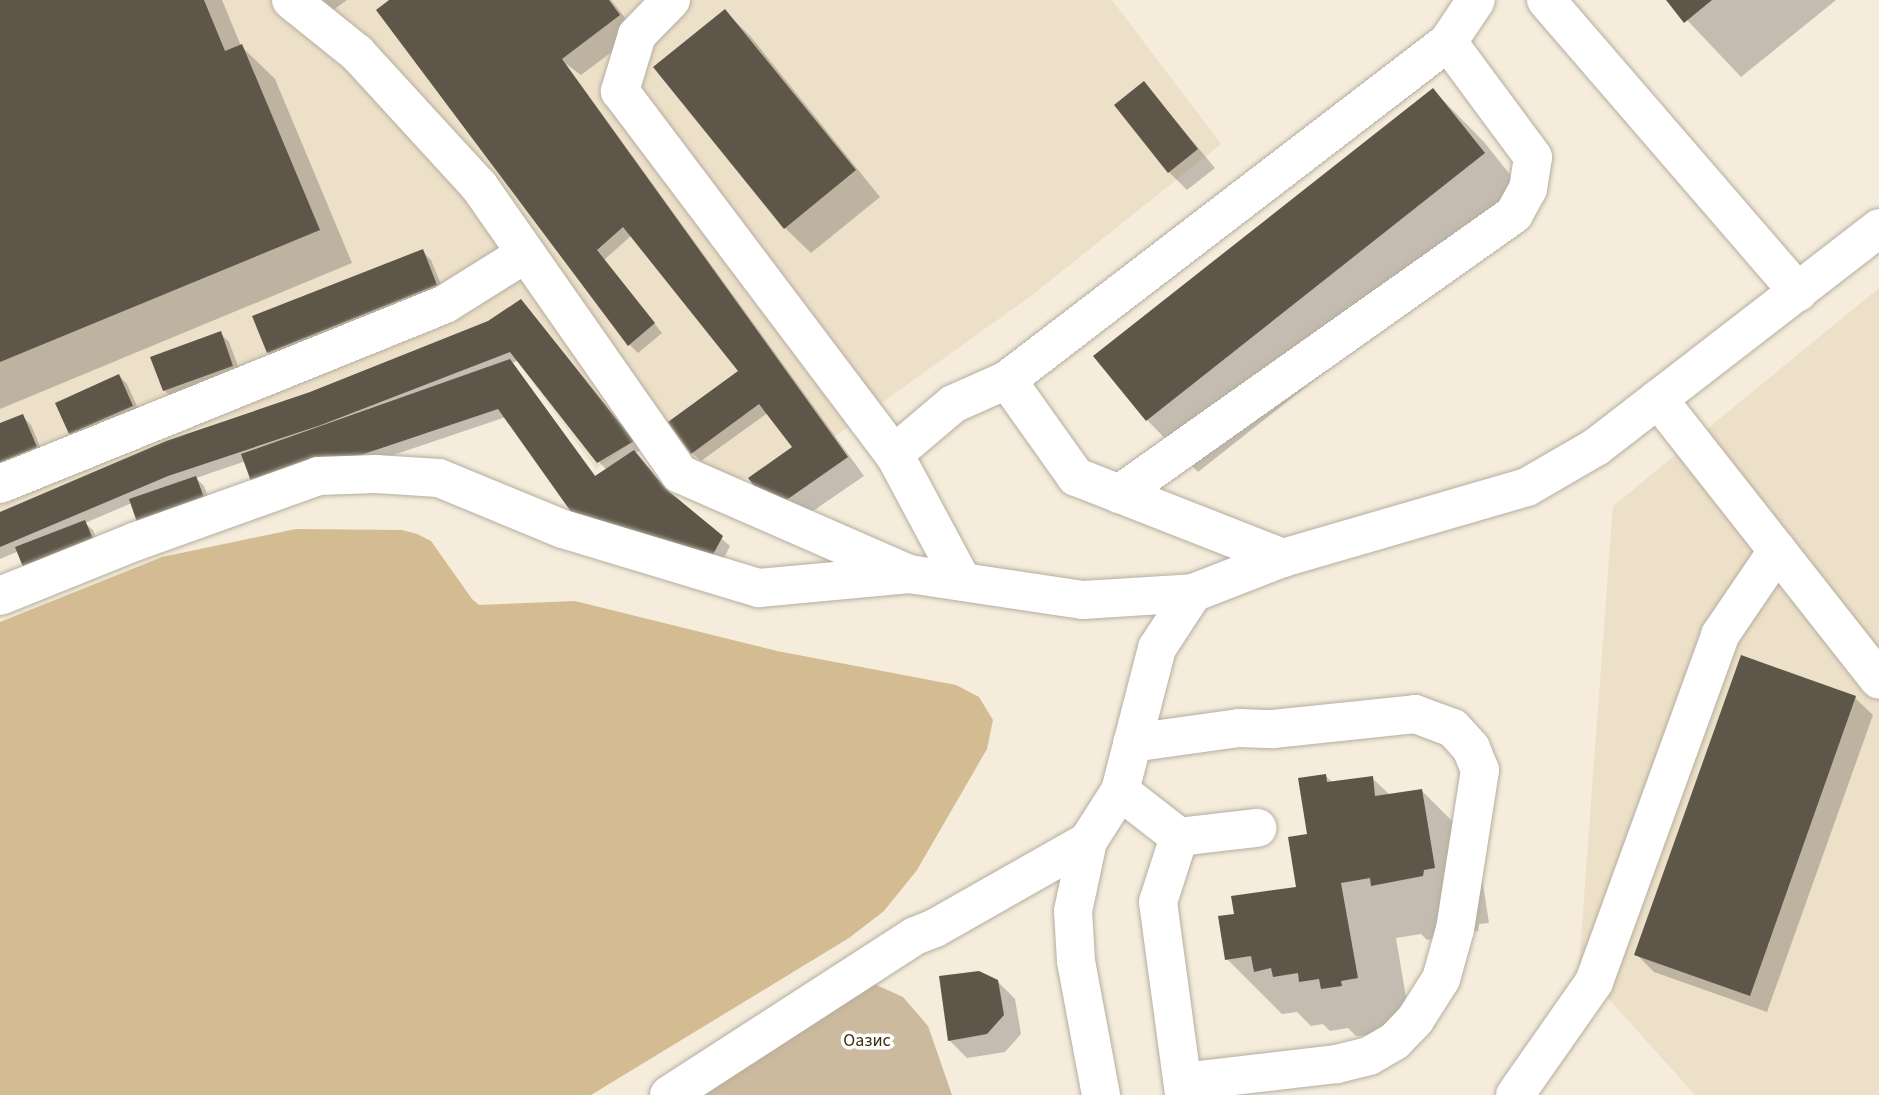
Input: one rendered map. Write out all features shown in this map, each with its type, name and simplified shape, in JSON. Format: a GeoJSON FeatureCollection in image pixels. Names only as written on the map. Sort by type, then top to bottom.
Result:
{"type":"FeatureCollection","features":[{"type":"Feature","properties":{"kind":"street"},"geometry":{"type":"LineString","coordinates":[[290,0],[367,63],[479,186],[680,474],[909,574]]}},
{"type":"Feature","properties":{"kind":"street"},"geometry":{"type":"LineString","coordinates":[[671,0],[637,35],[620,91],[894,454],[962,581]]}},
{"type":"Feature","properties":{"kind":"street"},"geometry":{"type":"LineString","coordinates":[[894,454],[953,404],[1007,380],[1448,43],[1476,0]]}},
{"type":"Feature","properties":{"kind":"street"},"geometry":{"type":"LineString","coordinates":[[1546,0],[1798,292]]}},
{"type":"Feature","properties":{"kind":"street"},"geometry":{"type":"LineString","coordinates":[[1119,494],[1514,214],[1528,189],[1533,157],[1448,43]]}},
{"type":"Feature","properties":{"kind":"street"},"geometry":{"type":"LineString","coordinates":[[0,596],[134,542],[318,476],[376,474],[439,478],[563,529],[759,588],[909,574],[1083,600],[1193,593],[1283,558],[1527,487],[1597,447],[1879,228]]}},
{"type":"Feature","properties":{"kind":"street"},"geometry":{"type":"LineString","coordinates":[[0,484],[445,304],[525,254]]}},
{"type":"Feature","properties":{"kind":"street"},"geometry":{"type":"LineString","coordinates":[[1007,380],[1076,477],[1283,558]]}},
{"type":"Feature","properties":{"kind":"street"},"geometry":{"type":"LineString","coordinates":[[1658,399],[1879,680]]}},
{"type":"Feature","properties":{"kind":"street"},"geometry":{"type":"LineString","coordinates":[[1515,1095],[1594,982],[1720,635],[1777,551]]}},
{"type":"Feature","properties":{"kind":"street"},"geometry":{"type":"LineString","coordinates":[[1101,1095],[1076,961],[1073,911],[1088,841],[1120,790],[1157,648],[1193,593]]}},
{"type":"Feature","properties":{"kind":"street"},"geometry":{"type":"LineString","coordinates":[[1132,743],[1239,728],[1273,729],[1415,715],[1453,728],[1471,748],[1480,770],[1455,929],[1441,979],[1415,1020],[1395,1041],[1369,1056],[1336,1064],[1184,1088],[1158,902],[1179,837]]}},
{"type":"Feature","properties":{"kind":"street"},"geometry":{"type":"LineString","coordinates":[[1120,790],[1179,837],[1257,828]]}},
{"type":"Feature","properties":{"kind":"street"},"geometry":{"type":"LineString","coordinates":[[669,1095],[915,936],[935,929],[1088,841]]}},
{"type":"Feature","properties":{"kind":"shaded area"},"geometry":{"type":"Polygon","coordinates":[[[0,0],[1112,0],[1221,144],[1031,296],[834,437],[848,457],[772,510],[748,478],[659,476],[634,441],[596,469],[510,352],[321,425],[168,476],[0,547],[0,0]]]}},
{"type":"Feature","properties":{"kind":"shaded area"},"geometry":{"type":"Polygon","coordinates":[[[1879,288],[1879,1095],[1695,1095],[1579,966],[1613,506],[1879,288]]]}},
{"type":"Feature","properties":{"kind":"shaded area"},"geometry":{"type":"Polygon","coordinates":[[[296,529],[402,530],[417,534],[431,541],[479,605],[575,601],[777,651],[956,685],[979,697],[993,720],[987,749],[917,870],[884,911],[849,938],[591,1095],[0,1095],[0,622],[162,557],[296,529]]]}},
{"type":"Feature","properties":{"kind":"green space","name":"Оазис"},"geometry":{"type":"Polygon","coordinates":[[[872,983],[903,997],[928,1026],[952,1095],[686,1095],[872,983]]]}},
{"type":"Feature","properties":{"kind":"building"},"geometry":{"type":"Polygon","coordinates":[[[0,0],[204,0],[225,51],[242,44],[320,230],[0,362],[0,0]]]}},
{"type":"Feature","properties":{"kind":"building"},"geometry":{"type":"Polygon","coordinates":[[[389,0],[609,0],[620,15],[562,59],[848,457],[772,510],[748,478],[792,447],[759,404],[691,454],[668,422],[738,371],[623,227],[597,250],[655,323],[628,346],[376,10],[389,0]]]}},
{"type":"Feature","properties":{"kind":"building"},"geometry":{"type":"Polygon","coordinates":[[[1666,0],[1712,0],[1684,23],[1666,0]]]}},
{"type":"Feature","properties":{"kind":"building"},"geometry":{"type":"Polygon","coordinates":[[[725,9],[856,170],[784,229],[653,67],[725,9]]]}},
{"type":"Feature","properties":{"kind":"building"},"geometry":{"type":"Polygon","coordinates":[[[1144,81],[1198,149],[1168,173],[1114,105],[1144,81]]]}},
{"type":"Feature","properties":{"kind":"building"},"geometry":{"type":"Polygon","coordinates":[[[1433,88],[1485,153],[1146,421],[1093,356],[1433,88]]]}},
{"type":"Feature","properties":{"kind":"building"},"geometry":{"type":"Polygon","coordinates":[[[423,249],[437,285],[267,353],[252,316],[423,249]]]}},
{"type":"Feature","properties":{"kind":"building"},"geometry":{"type":"Polygon","coordinates":[[[521,299],[634,441],[597,463],[510,352],[321,425],[168,476],[0,547],[0,512],[166,441],[310,392],[488,321],[521,299]]]}},
{"type":"Feature","properties":{"kind":"building"},"geometry":{"type":"Polygon","coordinates":[[[221,331],[233,366],[163,391],[150,357],[221,331]]]}},
{"type":"Feature","properties":{"kind":"building"},"geometry":{"type":"Polygon","coordinates":[[[510,359],[595,476],[634,450],[666,489],[723,536],[711,558],[579,523],[498,409],[322,468],[252,484],[241,454],[510,359]]]}},
{"type":"Feature","properties":{"kind":"building"},"geometry":{"type":"Polygon","coordinates":[[[119,374],[133,406],[69,434],[55,403],[119,374]]]}},
{"type":"Feature","properties":{"kind":"building"},"geometry":{"type":"Polygon","coordinates":[[[23,414],[37,447],[0,462],[0,423],[23,414]]]}},
{"type":"Feature","properties":{"kind":"building"},"geometry":{"type":"Polygon","coordinates":[[[196,476],[205,500],[138,525],[129,499],[196,476]]]}},
{"type":"Feature","properties":{"kind":"building"},"geometry":{"type":"Polygon","coordinates":[[[85,520],[93,539],[23,567],[15,547],[85,520]]]}},
{"type":"Feature","properties":{"kind":"building"},"geometry":{"type":"Polygon","coordinates":[[[1741,655],[1856,696],[1750,996],[1634,955],[1741,655]]]}},
{"type":"Feature","properties":{"kind":"building"},"geometry":{"type":"Polygon","coordinates":[[[1326,774],[1327,782],[1373,776],[1375,796],[1422,789],[1435,868],[1424,870],[1423,876],[1371,886],[1370,878],[1341,883],[1358,978],[1341,981],[1342,986],[1321,989],[1319,979],[1299,982],[1298,973],[1273,977],[1271,968],[1254,972],[1251,956],[1225,960],[1218,916],[1234,914],[1231,896],[1296,887],[1288,837],[1307,834],[1298,778],[1326,774]]]}},
{"type":"Feature","properties":{"kind":"building"},"geometry":{"type":"Polygon","coordinates":[[[979,971],[998,980],[1004,1015],[987,1034],[948,1041],[939,976],[979,971]]]}}]}
